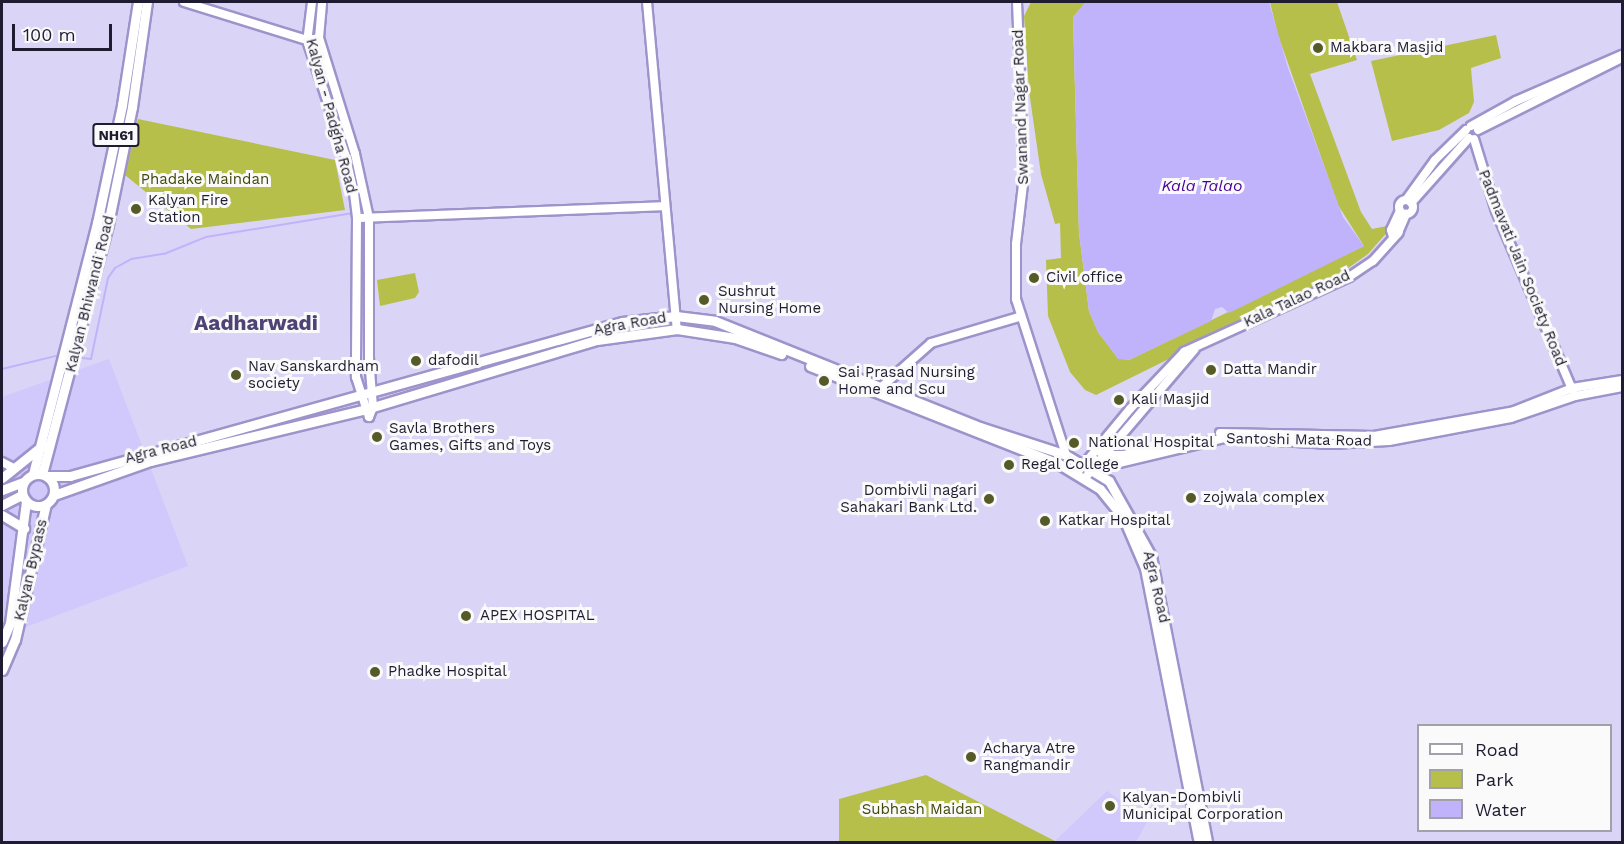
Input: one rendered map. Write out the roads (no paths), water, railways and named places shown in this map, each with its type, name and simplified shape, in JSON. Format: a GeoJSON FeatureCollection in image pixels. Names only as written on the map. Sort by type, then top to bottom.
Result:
{"type":"FeatureCollection","features":[{"type":"Feature","properties":{"kind":"main road","name":"Kalyan Bhiwandi Road"},"geometry":{"type":"LineString","coordinates":[[41,475],[43,444],[122,105],[138,2]]}},
{"type":"Feature","properties":{"kind":"main road","name":"Kalyan Bhiwandi Road"},"geometry":{"type":"LineString","coordinates":[[41,475],[77,350],[131,113],[147,2]]}},
{"type":"Feature","properties":{"kind":"main road","name":"Kalyan - Padgha Road"},"geometry":{"type":"LineString","coordinates":[[312,2],[307,40],[345,154],[357,218],[354,316],[359,397],[368,411]]}},
{"type":"Feature","properties":{"kind":"main road","name":"Kalyan - Padgha Road"},"geometry":{"type":"LineString","coordinates":[[322,2],[318,38],[355,154],[369,218],[368,317],[372,394],[368,411]]}},
{"type":"Feature","properties":{"kind":"main road","name":"Swanand Nagar Road"},"geometry":{"type":"LineString","coordinates":[[1017,2],[1024,176],[1015,268],[1019,317],[1066,455]]}},
{"type":"Feature","properties":{"kind":"main road"},"geometry":{"type":"LineString","coordinates":[[354,316],[368,317]]}},
{"type":"Feature","properties":{"kind":"main road","name":"Agra Road"},"geometry":{"type":"LineString","coordinates":[[41,475],[69,476],[372,394],[600,328],[676,316],[715,321],[1080,477],[1100,489],[1137,542],[1187,770],[1198,843]]}},
{"type":"Feature","properties":{"kind":"main road"},"geometry":{"type":"LineString","coordinates":[[878,391],[931,343],[1019,317]]}},
{"type":"Feature","properties":{"kind":"main road","name":"Agra Road"},"geometry":{"type":"LineString","coordinates":[[54,495],[150,461],[368,411],[597,340],[678,329],[735,338],[980,427],[1066,455],[1094,459],[1109,481],[1150,556],[1207,843]]}},
{"type":"Feature","properties":{"kind":"main road","name":"Santoshi Mata Road"},"geometry":{"type":"LineString","coordinates":[[1094,459],[1124,455],[1229,432],[1330,437],[1391,433],[1514,411],[1573,392],[1617,382],[1623,387]]}},
{"type":"Feature","properties":{"kind":"main road"},"geometry":{"type":"LineString","coordinates":[[2,478],[12,467],[43,444]]}},
{"type":"Feature","properties":{"kind":"main road"},"geometry":{"type":"LineString","coordinates":[[2,490],[41,475],[54,495],[46,504],[36,506],[24,498]]}},
{"type":"Feature","properties":{"kind":"main road"},"geometry":{"type":"LineString","coordinates":[[23,482],[24,498]]}},
{"type":"Feature","properties":{"kind":"main road"},"geometry":{"type":"LineString","coordinates":[[2,505],[24,498]]}},
{"type":"Feature","properties":{"kind":"main road","name":"Kalyan Bypass"},"geometry":{"type":"LineString","coordinates":[[2,642],[10,623],[24,528],[24,498]]}},
{"type":"Feature","properties":{"kind":"main road","name":"Kalyan Bypass"},"geometry":{"type":"LineString","coordinates":[[2,670],[15,640],[46,504]]}},
{"type":"Feature","properties":{"kind":"main road"},"geometry":{"type":"LineString","coordinates":[[2,515],[24,528]]}},
{"type":"Feature","properties":{"kind":"street"},"geometry":{"type":"LineString","coordinates":[[184,2],[307,40],[318,38]]}},
{"type":"Feature","properties":{"kind":"street"},"geometry":{"type":"LineString","coordinates":[[646,2],[657,84],[664,206],[678,329]]}},
{"type":"Feature","properties":{"kind":"street"},"geometry":{"type":"LineString","coordinates":[[1409,201],[1448,146],[1472,133],[1516,101],[1623,56]]}},
{"type":"Feature","properties":{"kind":"street"},"geometry":{"type":"LineString","coordinates":[[1409,201],[1472,133]]}},
{"type":"Feature","properties":{"kind":"street","name":"Padmavati Jain Society Road"},"geometry":{"type":"LineString","coordinates":[[1472,133],[1496,211],[1573,392]]}},
{"type":"Feature","properties":{"kind":"street"},"geometry":{"type":"LineString","coordinates":[[1448,146],[1455,153]]}},
{"type":"Feature","properties":{"kind":"street","name":"Kala Talao Road"},"geometry":{"type":"LineString","coordinates":[[1080,477],[1130,409],[1184,352],[1194,350],[1349,277],[1373,261],[1392,237],[1403,212],[1412,209],[1409,201]]}},
{"type":"Feature","properties":{"kind":"street"},"geometry":{"type":"LineString","coordinates":[[357,218],[664,206]]}},
{"type":"Feature","properties":{"kind":"street","name":"Kala Talao Road"},"geometry":{"type":"LineString","coordinates":[[1094,459],[1137,415],[1194,350]]}},
{"type":"Feature","properties":{"kind":"street"},"geometry":{"type":"LineString","coordinates":[[1130,409],[1137,415]]}},
{"type":"Feature","properties":{"kind":"street"},"geometry":{"type":"LineString","coordinates":[[2,462],[12,467]]}},
{"type":"Feature","properties":{"kind":"water","name":"Kala Talao"},"geometry":{"type":"Polygon","coordinates":[[[1086,2],[1269,2],[1288,68],[1343,217],[1364,246],[1229,313],[1222,307],[1215,309],[1211,321],[1129,360],[1118,359],[1098,332],[1089,311],[1079,233],[1073,17],[1086,2]]]}},
{"type":"Feature","properties":{"kind":"waterway"},"geometry":{"type":"LineString","coordinates":[[74,357],[91,359],[108,278],[115,268],[131,259],[164,254],[206,237],[353,213]]}},
{"type":"Feature","properties":{"kind":"waterway"},"geometry":{"type":"LineString","coordinates":[[2,369],[60,355]]}},
{"type":"Feature","properties":{"kind":"place","name":"Makbara Masjid"},"geometry":{"type":"Point","coordinates":[1318,48]}},
{"type":"Feature","properties":{"kind":"place","name":"Kalyan Fire Station"},"geometry":{"type":"Point","coordinates":[136,209]}},
{"type":"Feature","properties":{"kind":"place","name":"Civil office"},"geometry":{"type":"Point","coordinates":[1034,278]}},
{"type":"Feature","properties":{"kind":"place","name":"Sushrut Nursing Home"},"geometry":{"type":"Point","coordinates":[704,300]}},
{"type":"Feature","properties":{"kind":"place","name":"dafodil"},"geometry":{"type":"Point","coordinates":[416,361]}},
{"type":"Feature","properties":{"kind":"place","name":"Datta Mandir"},"geometry":{"type":"Point","coordinates":[1211,370]}},
{"type":"Feature","properties":{"kind":"place","name":"Nav Sanskardham society"},"geometry":{"type":"Point","coordinates":[236,375]}},
{"type":"Feature","properties":{"kind":"place","name":"Sai Prasad Nursing Home and Scu"},"geometry":{"type":"Point","coordinates":[824,381]}},
{"type":"Feature","properties":{"kind":"place","name":"Kali Masjid"},"geometry":{"type":"Point","coordinates":[1119,400]}},
{"type":"Feature","properties":{"kind":"place","name":"Savla Brothers Games, Gifts and Toys"},"geometry":{"type":"Point","coordinates":[377,437]}},
{"type":"Feature","properties":{"kind":"place","name":"National Hospital"},"geometry":{"type":"Point","coordinates":[1074,443]}},
{"type":"Feature","properties":{"kind":"place","name":"Regal College"},"geometry":{"type":"Point","coordinates":[1009,465]}},
{"type":"Feature","properties":{"kind":"place","name":"zojwala complex"},"geometry":{"type":"Point","coordinates":[1191,498]}},
{"type":"Feature","properties":{"kind":"place","name":"Dombivli nagari Sahakari Bank Ltd."},"geometry":{"type":"Point","coordinates":[989,499]}},
{"type":"Feature","properties":{"kind":"place","name":"Katkar Hospital"},"geometry":{"type":"Point","coordinates":[1045,521]}},
{"type":"Feature","properties":{"kind":"place","name":"APEX HOSPITAL"},"geometry":{"type":"Point","coordinates":[466,616]}},
{"type":"Feature","properties":{"kind":"place","name":"Phadke Hospital"},"geometry":{"type":"Point","coordinates":[375,672]}},
{"type":"Feature","properties":{"kind":"place","name":"Acharya Atre Rangmandir"},"geometry":{"type":"Point","coordinates":[971,757]}},
{"type":"Feature","properties":{"kind":"place","name":"Kalyan-Dombivli Municipal Corporation"},"geometry":{"type":"Point","coordinates":[1110,806]}},
{"type":"Feature","properties":{"kind":"district","name":"Aadharwadi"},"geometry":{"type":"Point","coordinates":[256,323]}},
{"type":"Feature","properties":{"kind":"park label","name":"Phadake Maindan"},"geometry":{"type":"Point","coordinates":[205,180]}},
{"type":"Feature","properties":{"kind":"park label","name":"Subhash Maidan"},"geometry":{"type":"Point","coordinates":[922,810]}}]}
